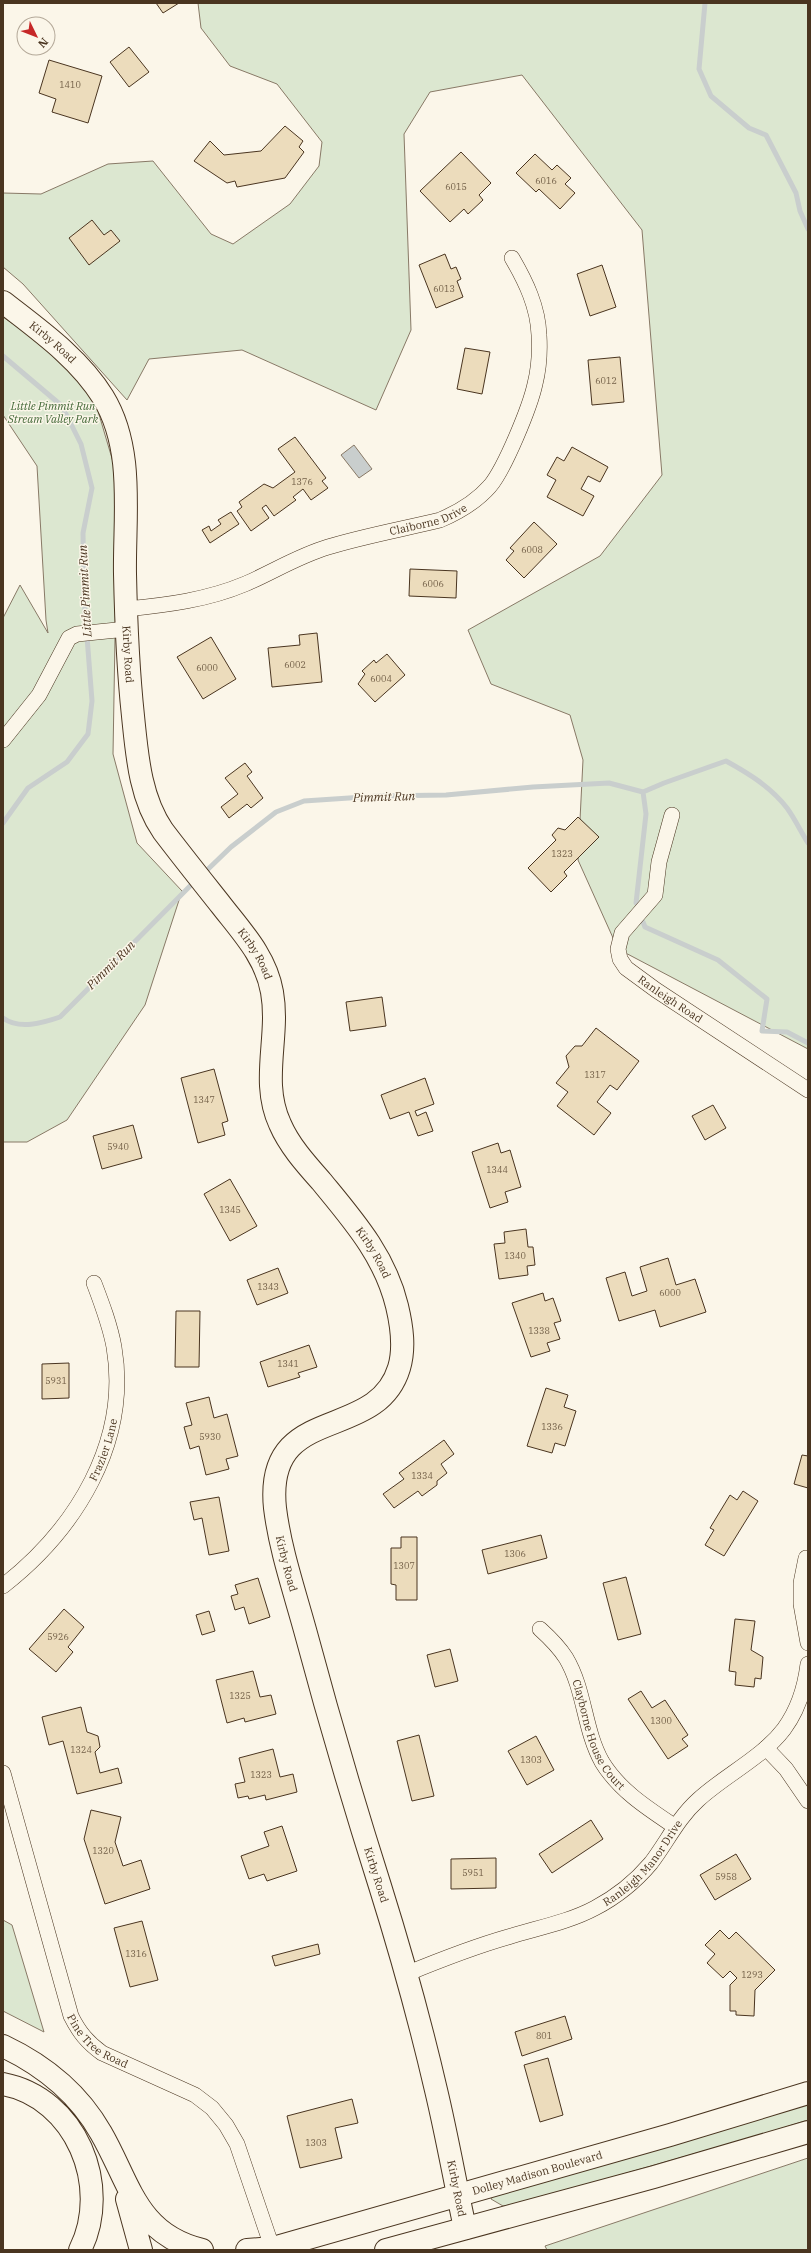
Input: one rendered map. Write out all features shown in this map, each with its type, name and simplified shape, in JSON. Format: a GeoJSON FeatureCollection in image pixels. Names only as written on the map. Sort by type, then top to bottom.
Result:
{"type":"FeatureCollection","features":[{"type":"Feature","properties":{"kind":"main road","name":"Kirby Road"},"geometry":{"type":"LineString","coordinates":[[3,302],[69,356],[88,376],[104,399],[116,424],[125,467],[122,623],[132,714],[144,789],[155,820],[249,940],[269,977],[274,1012],[269,1082],[276,1117],[289,1141],[355,1222],[380,1259],[394,1292],[403,1344],[398,1373],[387,1392],[366,1409],[318,1428],[295,1441],[288,1450],[277,1470],[275,1492],[278,1523],[314,1662],[343,1768],[406,1974],[436,2090],[465,2228]]}},
{"type":"Feature","properties":{"kind":"main road"},"geometry":{"type":"LineString","coordinates":[[3,2046],[30,2060],[65,2088],[85,2110],[101,2133],[136,2203],[153,2225],[174,2240],[202,2250]]}},
{"type":"Feature","properties":{"kind":"main road"},"geometry":{"type":"LineString","coordinates":[[3,2084],[24,2091],[50,2108],[71,2129],[80,2146],[90,2173],[93,2192],[90,2224],[80,2250]]}},
{"type":"Feature","properties":{"kind":"main road","name":"Dolley Madison Boulevard"},"geometry":{"type":"LineString","coordinates":[[247,2250],[271,2249],[676,2133],[808,2093]]}},
{"type":"Feature","properties":{"kind":"main road"},"geometry":{"type":"LineString","coordinates":[[386,2250],[654,2177],[808,2132]]}},
{"type":"Feature","properties":{"kind":"main road"},"geometry":{"type":"LineString","coordinates":[[119,2169],[141,2250]]}},
{"type":"Feature","properties":{"kind":"street","name":"Claiborne Drive"},"geometry":{"type":"LineString","coordinates":[[3,740],[39,695],[65,643],[69,638],[77,634],[122,623],[166,605],[214,595],[245,584],[297,558],[329,547],[440,520],[457,513],[475,502],[490,486],[499,473],[513,443],[535,385],[539,359],[539,334],[535,308],[526,282],[512,258]]}},
{"type":"Feature","properties":{"kind":"street","name":"Ranleigh Road"},"geometry":{"type":"LineString","coordinates":[[672,815],[661,851],[654,895],[622,933],[618,949],[620,959],[626,968],[656,990],[808,1090]]}},
{"type":"Feature","properties":{"kind":"street","name":"Frazier Lane"},"geometry":{"type":"LineString","coordinates":[[3,1586],[42,1550],[70,1519],[87,1493],[100,1466],[109,1439],[115,1409],[117,1379],[114,1347],[107,1317],[94,1283]]}},
{"type":"Feature","properties":{"kind":"street"},"geometry":{"type":"LineString","coordinates":[[806,1558],[800,1583],[801,1604],[808,1643]]}},
{"type":"Feature","properties":{"kind":"street","name":"Clayborne House Court"},"geometry":{"type":"LineString","coordinates":[[540,1629],[555,1643],[567,1659],[592,1740],[602,1762],[618,1782],[636,1800],[674,1826]]}},
{"type":"Feature","properties":{"kind":"street","name":"Ranleigh Manor Drive"},"geometry":{"type":"LineString","coordinates":[[406,1974],[464,1950],[574,1917],[593,1909],[614,1897],[634,1881],[651,1862],[674,1826],[696,1801],[721,1779],[766,1748],[784,1729],[796,1708],[805,1684],[808,1664]]}},
{"type":"Feature","properties":{"kind":"street"},"geometry":{"type":"LineString","coordinates":[[766,1748],[786,1769],[808,1801]]}},
{"type":"Feature","properties":{"kind":"street","name":"Pine Tree Road"},"geometry":{"type":"LineString","coordinates":[[3,1773],[71,2016],[79,2032],[89,2044],[102,2053],[195,2095],[212,2108],[226,2125],[237,2144],[271,2249]]}},
{"type":"Feature","properties":{"kind":"green space"},"geometry":{"type":"Polygon","coordinates":[[[198,3],[808,3],[808,1049],[618,949],[578,860],[583,760],[570,715],[491,684],[468,630],[600,556],[662,475],[642,230],[522,75],[430,92],[404,134],[411,330],[376,410],[242,350],[149,359],[127,400],[23,284],[3,267],[3,193],[41,194],[108,164],[153,161],[211,234],[233,244],[290,204],[319,166],[322,142],[277,84],[230,66],[201,28],[198,3]]]}},
{"type":"Feature","properties":{"kind":"green space","name":"Little Pimmit Run Stream Valley Park"},"geometry":{"type":"Polygon","coordinates":[[[3,317],[58,354],[93,394],[116,472],[113,754],[137,843],[182,891],[145,1005],[67,1120],[27,1142],[3,1142],[3,618],[20,585],[48,633],[37,466],[3,415],[3,317]]]}},
{"type":"Feature","properties":{"kind":"green space"},"geometry":{"type":"Polygon","coordinates":[[[3,1920],[12,1925],[44,2032],[3,2011],[3,1920]]]}},
{"type":"Feature","properties":{"kind":"green space"},"geometry":{"type":"Polygon","coordinates":[[[808,2100],[808,2120],[770,2132],[522,2203],[503,2206],[491,2199],[493,2194],[808,2100]]]}},
{"type":"Feature","properties":{"kind":"green space"},"geometry":{"type":"Polygon","coordinates":[[[808,2158],[808,2250],[547,2250],[545,2246],[808,2158]]]}},
{"type":"Feature","properties":{"kind":"shaded area"},"geometry":{"type":"Polygon","coordinates":[[[354,445],[372,469],[359,478],[341,455],[354,445]]]}},
{"type":"Feature","properties":{"kind":"building"},"geometry":{"type":"Polygon","coordinates":[[[156,3],[179,3],[163,13],[156,3]]]}},
{"type":"Feature","properties":{"kind":"building"},"geometry":{"type":"Polygon","coordinates":[[[129,47],[149,72],[129,87],[110,62],[129,47]]]}},
{"type":"Feature","properties":{"kind":"building"},"geometry":{"type":"Polygon","coordinates":[[[49,60],[102,76],[88,123],[52,112],[56,99],[39,93],[49,60]]]}},
{"type":"Feature","properties":{"kind":"building"},"geometry":{"type":"Polygon","coordinates":[[[285,126],[303,141],[299,147],[304,152],[285,178],[237,187],[235,181],[227,183],[194,161],[210,141],[224,155],[261,151],[285,126]]]}},
{"type":"Feature","properties":{"kind":"building"},"geometry":{"type":"Polygon","coordinates":[[[461,152],[491,183],[479,195],[483,200],[468,214],[464,209],[450,222],[420,191],[461,152]]]}},
{"type":"Feature","properties":{"kind":"building"},"geometry":{"type":"Polygon","coordinates":[[[535,154],[552,170],[557,165],[571,178],[565,184],[575,193],[560,209],[539,189],[536,192],[516,173],[535,154]]]}},
{"type":"Feature","properties":{"kind":"building"},"geometry":{"type":"Polygon","coordinates":[[[92,220],[104,235],[111,230],[120,241],[89,265],[69,238],[92,220]]]}},
{"type":"Feature","properties":{"kind":"building"},"geometry":{"type":"Polygon","coordinates":[[[445,254],[451,269],[456,267],[461,279],[457,281],[463,297],[436,308],[419,265],[445,254]]]}},
{"type":"Feature","properties":{"kind":"building"},"geometry":{"type":"Polygon","coordinates":[[[602,265],[616,307],[590,316],[577,274],[602,265]]]}},
{"type":"Feature","properties":{"kind":"building"},"geometry":{"type":"Polygon","coordinates":[[[465,348],[490,352],[482,394],[457,389],[465,348]]]}},
{"type":"Feature","properties":{"kind":"building"},"geometry":{"type":"Polygon","coordinates":[[[620,357],[624,402],[592,405],[588,360],[620,357]]]}},
{"type":"Feature","properties":{"kind":"building"},"geometry":{"type":"Polygon","coordinates":[[[295,437],[326,478],[322,481],[328,488],[311,500],[303,489],[293,497],[296,500],[274,516],[266,505],[262,508],[269,518],[251,531],[237,511],[242,507],[239,502],[264,484],[273,488],[295,472],[278,449],[295,437]]]}},
{"type":"Feature","properties":{"kind":"building"},"geometry":{"type":"Polygon","coordinates":[[[572,447],[608,467],[600,482],[588,476],[581,489],[594,496],[583,516],[547,497],[556,480],[547,475],[557,457],[564,461],[572,447]]]}},
{"type":"Feature","properties":{"kind":"building"},"geometry":{"type":"Polygon","coordinates":[[[231,512],[239,524],[210,543],[202,530],[209,526],[211,531],[221,524],[218,520],[231,512]]]}},
{"type":"Feature","properties":{"kind":"building"},"geometry":{"type":"Polygon","coordinates":[[[534,522],[557,544],[524,578],[506,560],[514,551],[510,548],[534,522]]]}},
{"type":"Feature","properties":{"kind":"building"},"geometry":{"type":"Polygon","coordinates":[[[410,569],[457,571],[456,598],[409,596],[410,569]]]}},
{"type":"Feature","properties":{"kind":"building"},"geometry":{"type":"Polygon","coordinates":[[[317,633],[322,682],[272,687],[268,648],[300,645],[299,635],[317,633]]]}},
{"type":"Feature","properties":{"kind":"building"},"geometry":{"type":"Polygon","coordinates":[[[211,637],[236,679],[203,699],[177,657],[211,637]]]}},
{"type":"Feature","properties":{"kind":"building"},"geometry":{"type":"Polygon","coordinates":[[[387,654],[405,675],[375,702],[358,684],[365,674],[362,671],[374,660],[376,663],[387,654]]]}},
{"type":"Feature","properties":{"kind":"building"},"geometry":{"type":"Polygon","coordinates":[[[245,763],[252,772],[247,776],[263,798],[251,808],[247,804],[229,818],[221,807],[238,794],[225,778],[245,763]]]}},
{"type":"Feature","properties":{"kind":"building"},"geometry":{"type":"Polygon","coordinates":[[[578,817],[599,837],[564,872],[567,876],[551,892],[528,868],[556,840],[552,835],[558,828],[565,830],[578,817]]]}},
{"type":"Feature","properties":{"kind":"building"},"geometry":{"type":"Polygon","coordinates":[[[382,997],[386,1026],[350,1031],[346,1002],[382,997]]]}},
{"type":"Feature","properties":{"kind":"building"},"geometry":{"type":"Polygon","coordinates":[[[596,1028],[639,1061],[617,1090],[610,1085],[597,1102],[611,1113],[594,1135],[557,1106],[568,1092],[556,1083],[569,1067],[566,1056],[575,1046],[582,1046],[596,1028]]]}},
{"type":"Feature","properties":{"kind":"building"},"geometry":{"type":"Polygon","coordinates":[[[214,1069],[228,1121],[222,1123],[225,1135],[198,1143],[181,1078],[214,1069]]]}},
{"type":"Feature","properties":{"kind":"building"},"geometry":{"type":"Polygon","coordinates":[[[425,1078],[434,1104],[415,1111],[417,1116],[426,1112],[433,1131],[418,1136],[409,1112],[390,1119],[381,1095],[425,1078]]]}},
{"type":"Feature","properties":{"kind":"building"},"geometry":{"type":"Polygon","coordinates":[[[713,1105],[726,1128],[705,1140],[692,1116],[713,1105]]]}},
{"type":"Feature","properties":{"kind":"building"},"geometry":{"type":"Polygon","coordinates":[[[133,1125],[142,1158],[102,1169],[93,1136],[133,1125]]]}},
{"type":"Feature","properties":{"kind":"building"},"geometry":{"type":"Polygon","coordinates":[[[498,1143],[501,1153],[510,1150],[521,1187],[505,1192],[508,1202],[490,1208],[472,1152],[498,1143]]]}},
{"type":"Feature","properties":{"kind":"building"},"geometry":{"type":"Polygon","coordinates":[[[230,1179],[257,1226],[230,1241],[204,1194],[230,1179]]]}},
{"type":"Feature","properties":{"kind":"building"},"geometry":{"type":"Polygon","coordinates":[[[526,1229],[528,1247],[533,1247],[535,1265],[527,1266],[528,1275],[499,1279],[494,1244],[505,1243],[504,1232],[526,1229]]]}},
{"type":"Feature","properties":{"kind":"building"},"geometry":{"type":"Polygon","coordinates":[[[668,1258],[676,1285],[695,1279],[706,1312],[660,1327],[655,1310],[619,1321],[606,1278],[625,1272],[632,1296],[647,1291],[640,1267],[668,1258]]]}},
{"type":"Feature","properties":{"kind":"building"},"geometry":{"type":"Polygon","coordinates":[[[278,1268],[288,1293],[257,1305],[247,1280],[278,1268]]]}},
{"type":"Feature","properties":{"kind":"building"},"geometry":{"type":"Polygon","coordinates":[[[543,1293],[545,1301],[553,1298],[561,1321],[554,1323],[560,1339],[547,1343],[550,1351],[531,1357],[512,1303],[543,1293]]]}},
{"type":"Feature","properties":{"kind":"building"},"geometry":{"type":"Polygon","coordinates":[[[176,1311],[200,1311],[199,1367],[175,1367],[176,1311]]]}},
{"type":"Feature","properties":{"kind":"building"},"geometry":{"type":"Polygon","coordinates":[[[309,1345],[317,1367],[298,1373],[300,1377],[268,1387],[260,1362],[309,1345]]]}},
{"type":"Feature","properties":{"kind":"building"},"geometry":{"type":"Polygon","coordinates":[[[69,1363],[69,1398],[42,1399],[42,1364],[69,1363]]]}},
{"type":"Feature","properties":{"kind":"building"},"geometry":{"type":"Polygon","coordinates":[[[546,1388],[568,1395],[564,1407],[576,1411],[565,1446],[555,1443],[552,1453],[527,1446],[546,1388]]]}},
{"type":"Feature","properties":{"kind":"building"},"geometry":{"type":"Polygon","coordinates":[[[209,1397],[214,1418],[227,1414],[238,1456],[226,1459],[229,1469],[206,1475],[199,1446],[190,1449],[184,1427],[192,1425],[186,1403],[209,1397]]]}},
{"type":"Feature","properties":{"kind":"building"},"geometry":{"type":"Polygon","coordinates":[[[444,1440],[454,1454],[441,1464],[447,1473],[437,1481],[437,1485],[422,1496],[418,1491],[394,1508],[383,1494],[404,1479],[399,1473],[444,1440]]]}},
{"type":"Feature","properties":{"kind":"building"},"geometry":{"type":"Polygon","coordinates":[[[802,1455],[808,1456],[808,1488],[794,1484],[802,1455]]]}},
{"type":"Feature","properties":{"kind":"building"},"geometry":{"type":"Polygon","coordinates":[[[743,1491],[758,1501],[724,1556],[705,1545],[714,1530],[710,1528],[730,1495],[737,1500],[743,1491]]]}},
{"type":"Feature","properties":{"kind":"building"},"geometry":{"type":"Polygon","coordinates":[[[219,1497],[229,1551],[209,1555],[202,1518],[194,1520],[190,1502],[219,1497]]]}},
{"type":"Feature","properties":{"kind":"building"},"geometry":{"type":"Polygon","coordinates":[[[541,1535],[547,1558],[488,1574],[482,1550],[541,1535]]]}},
{"type":"Feature","properties":{"kind":"building"},"geometry":{"type":"Polygon","coordinates":[[[401,1537],[417,1537],[417,1600],[396,1600],[396,1585],[391,1584],[391,1548],[401,1548],[401,1537]]]}},
{"type":"Feature","properties":{"kind":"building"},"geometry":{"type":"Polygon","coordinates":[[[626,1577],[641,1634],[618,1640],[603,1583],[626,1577]]]}},
{"type":"Feature","properties":{"kind":"building"},"geometry":{"type":"Polygon","coordinates":[[[258,1578],[270,1617],[249,1624],[244,1607],[235,1610],[231,1596],[238,1594],[235,1585],[258,1578]]]}},
{"type":"Feature","properties":{"kind":"building"},"geometry":{"type":"Polygon","coordinates":[[[64,1609],[84,1627],[68,1647],[73,1652],[56,1672],[29,1649],[64,1609]]]}},
{"type":"Feature","properties":{"kind":"building"},"geometry":{"type":"Polygon","coordinates":[[[209,1611],[215,1631],[202,1635],[196,1615],[209,1611]]]}},
{"type":"Feature","properties":{"kind":"building"},"geometry":{"type":"Polygon","coordinates":[[[735,1619],[755,1621],[751,1650],[763,1657],[761,1679],[755,1678],[754,1687],[735,1685],[736,1672],[729,1671],[735,1619]]]}},
{"type":"Feature","properties":{"kind":"building"},"geometry":{"type":"Polygon","coordinates":[[[450,1649],[458,1681],[435,1687],[427,1655],[450,1649]]]}},
{"type":"Feature","properties":{"kind":"building"},"geometry":{"type":"Polygon","coordinates":[[[253,1671],[260,1697],[271,1695],[276,1714],[245,1722],[244,1718],[227,1723],[216,1680],[253,1671]]]}},
{"type":"Feature","properties":{"kind":"building"},"geometry":{"type":"Polygon","coordinates":[[[641,1691],[652,1708],[665,1700],[688,1735],[682,1739],[688,1746],[668,1759],[628,1699],[641,1691]]]}},
{"type":"Feature","properties":{"kind":"building"},"geometry":{"type":"Polygon","coordinates":[[[81,1707],[87,1732],[98,1736],[100,1747],[95,1752],[100,1773],[118,1768],[122,1783],[77,1794],[63,1741],[49,1745],[42,1717],[81,1707]]]}},
{"type":"Feature","properties":{"kind":"building"},"geometry":{"type":"Polygon","coordinates":[[[419,1735],[434,1796],[412,1801],[397,1741],[419,1735]]]}},
{"type":"Feature","properties":{"kind":"building"},"geometry":{"type":"Polygon","coordinates":[[[536,1736],[554,1770],[527,1785],[508,1751],[536,1736]]]}},
{"type":"Feature","properties":{"kind":"building"},"geometry":{"type":"Polygon","coordinates":[[[273,1749],[280,1777],[293,1774],[297,1792],[266,1800],[265,1795],[249,1799],[248,1796],[238,1798],[235,1784],[245,1782],[239,1758],[273,1749]]]}},
{"type":"Feature","properties":{"kind":"building"},"geometry":{"type":"Polygon","coordinates":[[[91,1810],[121,1817],[115,1842],[123,1866],[141,1860],[150,1889],[105,1904],[84,1839],[91,1810]]]}},
{"type":"Feature","properties":{"kind":"building"},"geometry":{"type":"Polygon","coordinates":[[[591,1820],[603,1839],[552,1873],[539,1854],[591,1820]]]}},
{"type":"Feature","properties":{"kind":"building"},"geometry":{"type":"Polygon","coordinates":[[[282,1826],[297,1871],[267,1881],[264,1874],[249,1879],[241,1856],[269,1846],[264,1832],[282,1826]]]}},
{"type":"Feature","properties":{"kind":"building"},"geometry":{"type":"Polygon","coordinates":[[[736,1854],[751,1879],[715,1900],[700,1875],[736,1854]]]}},
{"type":"Feature","properties":{"kind":"building"},"geometry":{"type":"Polygon","coordinates":[[[496,1858],[496,1888],[451,1889],[451,1859],[496,1858]]]}},
{"type":"Feature","properties":{"kind":"building"},"geometry":{"type":"Polygon","coordinates":[[[142,1921],[158,1980],[130,1987],[114,1928],[142,1921]]]}},
{"type":"Feature","properties":{"kind":"building"},"geometry":{"type":"Polygon","coordinates":[[[720,1930],[729,1939],[736,1932],[775,1970],[755,1990],[754,2016],[736,2015],[736,2011],[730,2011],[730,1985],[737,1978],[730,1971],[723,1978],[707,1963],[715,1954],[705,1945],[720,1930]]]}},
{"type":"Feature","properties":{"kind":"building"},"geometry":{"type":"Polygon","coordinates":[[[318,1944],[320,1954],[275,1966],[272,1956],[318,1944]]]}},
{"type":"Feature","properties":{"kind":"building"},"geometry":{"type":"Polygon","coordinates":[[[565,2016],[572,2039],[522,2056],[515,2032],[565,2016]]]}},
{"type":"Feature","properties":{"kind":"building"},"geometry":{"type":"Polygon","coordinates":[[[548,2058],[563,2115],[540,2122],[524,2065],[548,2058]]]}},
{"type":"Feature","properties":{"kind":"building"},"geometry":{"type":"Polygon","coordinates":[[[352,2099],[358,2123],[335,2128],[342,2158],[300,2168],[287,2116],[352,2099]]]}},
{"type":"Feature","properties":{"kind":"waterway","name":"Pimmit Run"},"geometry":{"type":"LineString","coordinates":[[705,3],[699,69],[711,96],[749,128],[766,135],[796,193],[800,211],[808,229]]}},
{"type":"Feature","properties":{"kind":"waterway","name":"Little Pimmit Run"},"geometry":{"type":"LineString","coordinates":[[3,356],[62,406],[81,444],[92,488],[83,533],[84,598],[92,701],[88,734],[67,762],[28,788],[3,823]]}},
{"type":"Feature","properties":{"kind":"waterway","name":"Pimmit Run"},"geometry":{"type":"LineString","coordinates":[[203,874],[231,847],[276,812],[304,801],[379,796],[446,795],[533,787],[609,783],[643,792],[726,761],[751,776],[774,793],[790,812],[808,843]]}},
{"type":"Feature","properties":{"kind":"waterway"},"geometry":{"type":"LineString","coordinates":[[636,903],[646,814],[643,792]]}},
{"type":"Feature","properties":{"kind":"waterway","name":"Pimmit Run"},"geometry":{"type":"LineString","coordinates":[[3,1018],[9,1022],[24,1025],[39,1023],[60,1017],[195,881]]}},
{"type":"Feature","properties":{"kind":"waterway"},"geometry":{"type":"LineString","coordinates":[[643,922],[645,927],[718,960],[767,999],[762,1031],[787,1032],[808,1043]]}}]}
